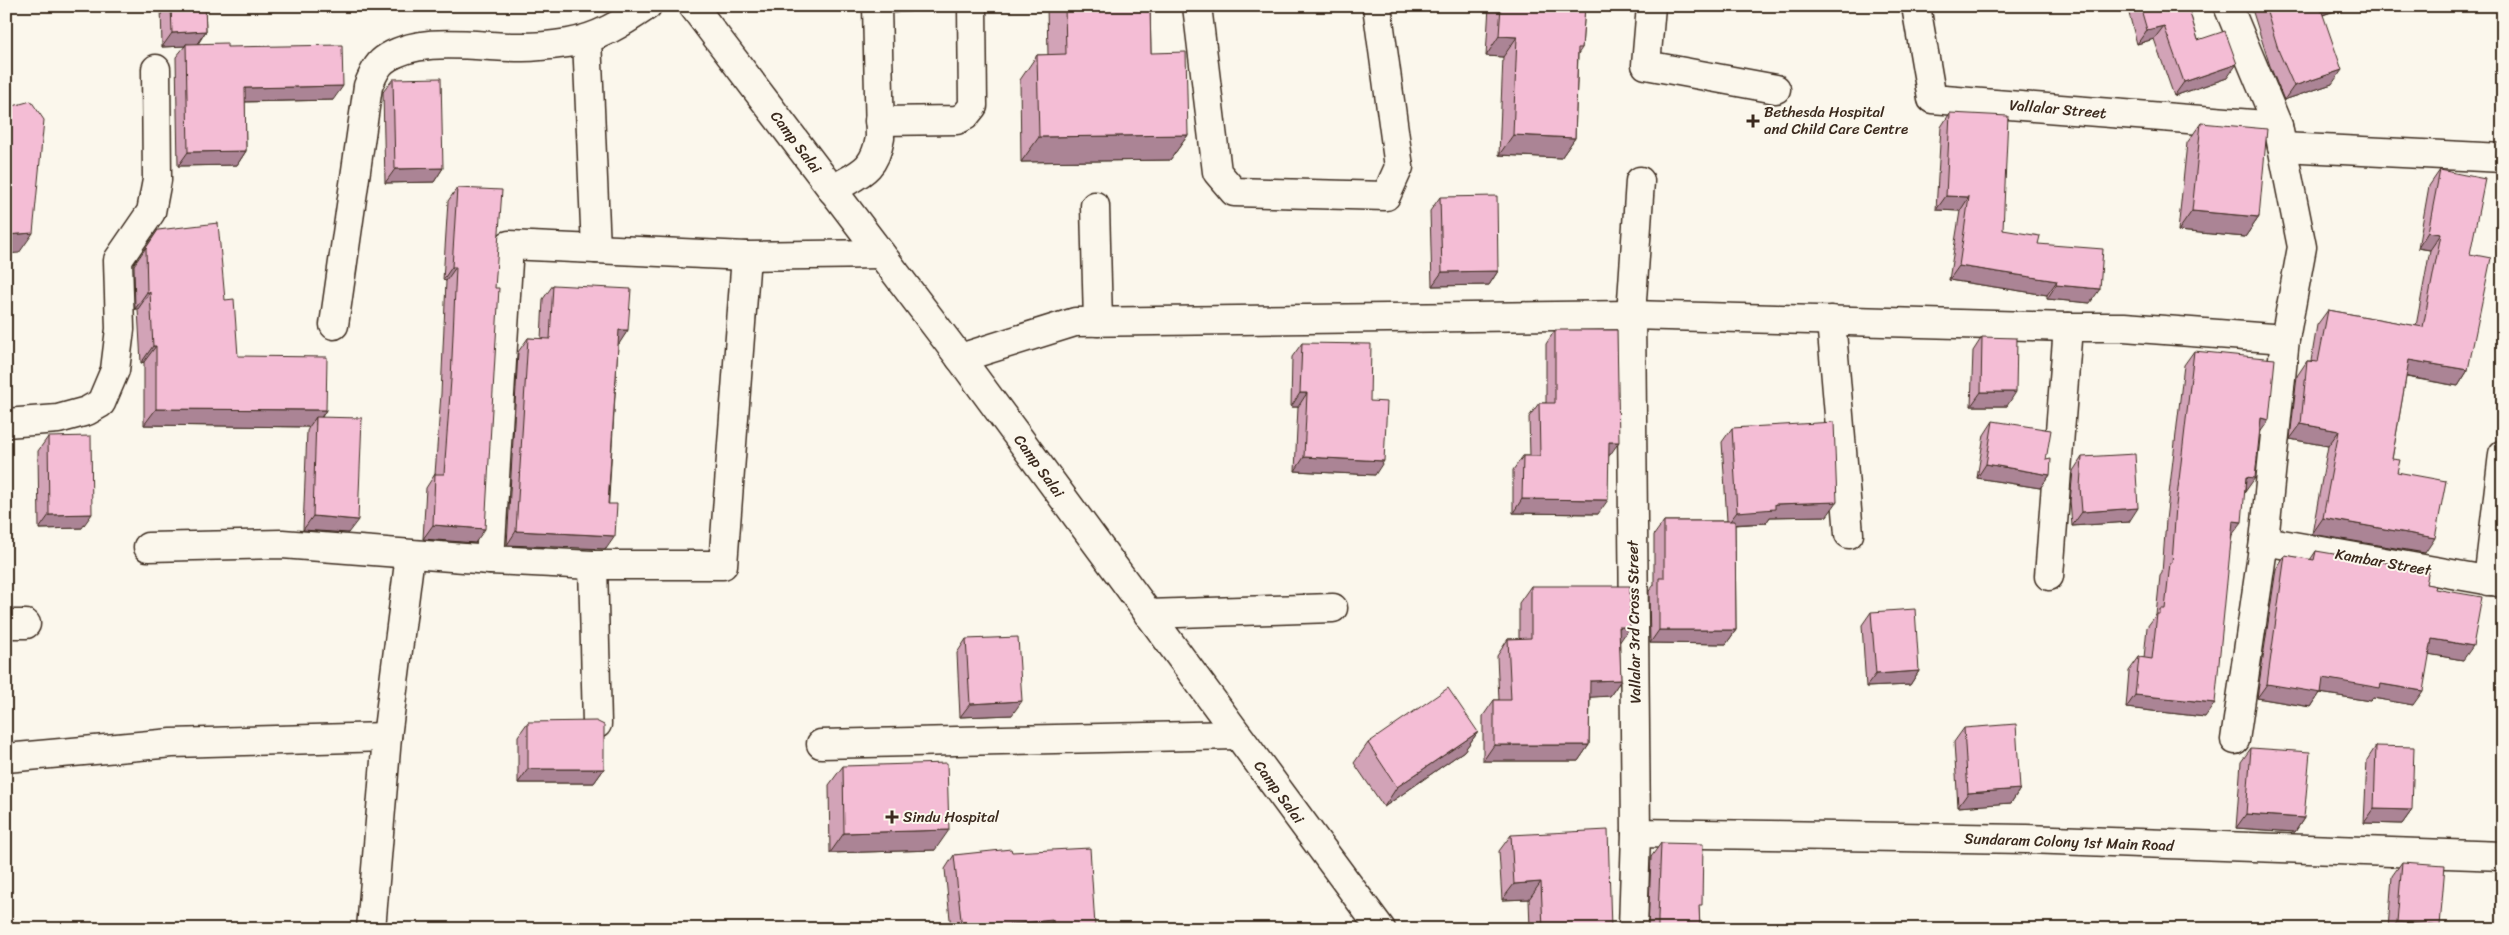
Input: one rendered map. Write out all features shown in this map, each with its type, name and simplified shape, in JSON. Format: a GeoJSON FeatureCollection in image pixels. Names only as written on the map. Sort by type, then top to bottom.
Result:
{"type":"FeatureCollection","features":[{"type":"Feature","properties":{"kind":"street"},"geometry":{"type":"LineString","coordinates":[[334,325],[368,86],[374,71],[383,60],[410,48],[450,45],[523,47],[587,39],[612,30],[648,6]]}},
{"type":"Feature","properties":{"kind":"street","name":"Camp Salai"},"geometry":{"type":"LineString","coordinates":[[693,6],[960,358],[1381,929]]}},
{"type":"Feature","properties":{"kind":"street"},"geometry":{"type":"LineString","coordinates":[[832,190],[872,165],[877,154],[879,121],[876,6]]}},
{"type":"Feature","properties":{"kind":"street"},"geometry":{"type":"LineString","coordinates":[[879,121],[957,120],[970,110],[973,106],[972,6]]}},
{"type":"Feature","properties":{"kind":"street"},"geometry":{"type":"LineString","coordinates":[[1197,6],[1217,172],[1234,192],[1386,196],[1399,167],[1376,6]]}},
{"type":"Feature","properties":{"kind":"street"},"geometry":{"type":"LineString","coordinates":[[1651,6],[1646,65],[1776,89]]}},
{"type":"Feature","properties":{"kind":"street","name":"Vallalar Street"},"geometry":{"type":"LineString","coordinates":[[1916,6],[1932,99],[2280,136]]}},
{"type":"Feature","properties":{"kind":"street"},"geometry":{"type":"LineString","coordinates":[[2228,6],[2280,136],[2302,247],[2285,339],[2264,541],[2235,740]]}},
{"type":"Feature","properties":{"kind":"street"},"geometry":{"type":"LineString","coordinates":[[587,39],[596,249]]}},
{"type":"Feature","properties":{"kind":"street"},"geometry":{"type":"LineString","coordinates":[[6,424],[58,419],[87,411],[101,403],[115,370],[120,329],[118,260],[151,212],[157,180],[156,69]]}},
{"type":"Feature","properties":{"kind":"street"},"geometry":{"type":"LineString","coordinates":[[2280,136],[2503,158]]}},
{"type":"Feature","properties":{"kind":"street","name":"Vallalar 3rd Cross Street"},"geometry":{"type":"LineString","coordinates":[[1633,929],[1636,833],[1631,315],[1640,181]]}},
{"type":"Feature","properties":{"kind":"street"},"geometry":{"type":"LineString","coordinates":[[1095,206],[1098,322]]}},
{"type":"Feature","properties":{"kind":"street"},"geometry":{"type":"LineString","coordinates":[[490,560],[509,245],[746,256],[880,254]]}},
{"type":"Feature","properties":{"kind":"street"},"geometry":{"type":"LineString","coordinates":[[148,547],[282,544],[410,555],[593,565],[723,564],[746,256]]}},
{"type":"Feature","properties":{"kind":"street"},"geometry":{"type":"LineString","coordinates":[[960,358],[1075,322],[1631,315],[2124,327],[2285,339]]}},
{"type":"Feature","properties":{"kind":"street"},"geometry":{"type":"LineString","coordinates":[[1830,320],[1849,534]]}},
{"type":"Feature","properties":{"kind":"street"},"geometry":{"type":"LineString","coordinates":[[2049,576],[2068,327]]}},
{"type":"Feature","properties":{"kind":"street"},"geometry":{"type":"LineString","coordinates":[[2495,582],[2503,454]]}},
{"type":"Feature","properties":{"kind":"street","name":"Kambar Street"},"geometry":{"type":"LineString","coordinates":[[2264,541],[2495,582]]}},
{"type":"Feature","properties":{"kind":"street"},"geometry":{"type":"LineString","coordinates":[[371,929],[387,737],[410,555]]}},
{"type":"Feature","properties":{"kind":"street"},"geometry":{"type":"LineString","coordinates":[[593,565],[597,724]]}},
{"type":"Feature","properties":{"kind":"street"},"geometry":{"type":"LineString","coordinates":[[1148,614],[1333,608]]}},
{"type":"Feature","properties":{"kind":"street"},"geometry":{"type":"LineString","coordinates":[[821,744],[1237,735]]}},
{"type":"Feature","properties":{"kind":"street"},"geometry":{"type":"LineString","coordinates":[[6,758],[172,743],[387,737]]}},
{"type":"Feature","properties":{"kind":"street","name":"Sundaram Colony 1st Main Road"},"geometry":{"type":"LineString","coordinates":[[1636,833],[2026,839],[2503,856]]}},
{"type":"Feature","properties":{"kind":"building"},"geometry":{"type":"Polygon","coordinates":[[[171,6],[205,6],[206,31],[172,33],[171,6]]]}},
{"type":"Feature","properties":{"kind":"building"},"geometry":{"type":"Polygon","coordinates":[[[1065,6],[1150,6],[1151,53],[1186,52],[1188,135],[1039,137],[1037,55],[1066,54],[1065,6]]]}},
{"type":"Feature","properties":{"kind":"building"},"geometry":{"type":"Polygon","coordinates":[[[1501,6],[1585,6],[1582,48],[1578,48],[1575,138],[1513,135],[1517,37],[1499,36],[1501,6]]]}},
{"type":"Feature","properties":{"kind":"building"},"geometry":{"type":"Polygon","coordinates":[[[2140,6],[2188,6],[2198,40],[2225,31],[2237,64],[2184,82],[2164,26],[2147,30],[2140,6]]]}},
{"type":"Feature","properties":{"kind":"building"},"geometry":{"type":"Polygon","coordinates":[[[2265,6],[2320,6],[2342,70],[2294,86],[2279,52],[2265,6]]]}},
{"type":"Feature","properties":{"kind":"building"},"geometry":{"type":"Polygon","coordinates":[[[227,43],[227,47],[342,45],[343,86],[245,88],[246,151],[188,152],[186,44],[227,43]]]}},
{"type":"Feature","properties":{"kind":"building"},"geometry":{"type":"Polygon","coordinates":[[[441,78],[443,168],[395,169],[393,79],[441,78]]]}},
{"type":"Feature","properties":{"kind":"building"},"geometry":{"type":"Polygon","coordinates":[[[31,101],[44,120],[33,233],[6,235],[6,108],[31,101]]]}},
{"type":"Feature","properties":{"kind":"building"},"geometry":{"type":"Polygon","coordinates":[[[1950,113],[2008,116],[2003,230],[2040,236],[2038,244],[2103,249],[2100,289],[2056,285],[2057,281],[1959,266],[1969,197],[1946,196],[1950,113]]]}},
{"type":"Feature","properties":{"kind":"building"},"geometry":{"type":"Polygon","coordinates":[[[2201,123],[2267,129],[2259,217],[2192,211],[2201,123]]]}},
{"type":"Feature","properties":{"kind":"building"},"geometry":{"type":"Polygon","coordinates":[[[2440,170],[2485,179],[2470,254],[2491,258],[2468,370],[2409,360],[2392,459],[2400,460],[2397,472],[2446,481],[2435,538],[2323,518],[2339,431],[2301,424],[2307,361],[2318,362],[2328,310],[2423,327],[2441,234],[2428,232],[2440,170]]]}},
{"type":"Feature","properties":{"kind":"building"},"geometry":{"type":"Polygon","coordinates":[[[457,188],[502,190],[495,288],[499,288],[485,529],[433,525],[435,474],[444,474],[451,380],[456,267],[452,267],[457,188]]]}},
{"type":"Feature","properties":{"kind":"building"},"geometry":{"type":"Polygon","coordinates":[[[1497,196],[1498,271],[1442,272],[1440,197],[1497,196]]]}},
{"type":"Feature","properties":{"kind":"building"},"geometry":{"type":"Polygon","coordinates":[[[218,223],[225,300],[234,299],[238,356],[327,357],[326,410],[156,409],[156,346],[153,346],[150,292],[147,292],[146,248],[158,230],[218,223]]]}},
{"type":"Feature","properties":{"kind":"building"},"geometry":{"type":"Polygon","coordinates":[[[553,285],[631,289],[628,330],[619,330],[608,504],[617,504],[615,536],[516,531],[528,338],[550,339],[553,285]]]}},
{"type":"Feature","properties":{"kind":"building"},"geometry":{"type":"Polygon","coordinates":[[[1555,330],[1617,330],[1619,442],[1609,442],[1608,500],[1522,499],[1523,456],[1540,456],[1539,403],[1555,403],[1555,330]]]}},
{"type":"Feature","properties":{"kind":"building"},"geometry":{"type":"Polygon","coordinates":[[[1982,337],[2017,338],[2016,392],[1981,392],[1982,337]]]}},
{"type":"Feature","properties":{"kind":"building"},"geometry":{"type":"Polygon","coordinates":[[[1302,343],[1371,344],[1370,401],[1387,402],[1384,461],[1304,457],[1307,393],[1300,393],[1302,343]]]}},
{"type":"Feature","properties":{"kind":"building"},"geometry":{"type":"Polygon","coordinates":[[[2194,351],[2275,359],[2269,420],[2261,418],[2255,478],[2246,477],[2242,522],[2233,521],[2215,703],[2135,695],[2139,657],[2152,659],[2157,614],[2160,614],[2160,609],[2165,609],[2170,563],[2172,563],[2176,506],[2194,351]]]}},
{"type":"Feature","properties":{"kind":"building"},"geometry":{"type":"Polygon","coordinates":[[[316,417],[362,418],[358,520],[313,516],[316,417]]]}},
{"type":"Feature","properties":{"kind":"building"},"geometry":{"type":"Polygon","coordinates":[[[1993,421],[2051,430],[2046,460],[2051,459],[2050,475],[1986,464],[1993,421]]]}},
{"type":"Feature","properties":{"kind":"building"},"geometry":{"type":"Polygon","coordinates":[[[1834,422],[1837,502],[1775,504],[1775,509],[1737,512],[1732,428],[1834,422]]]}},
{"type":"Feature","properties":{"kind":"building"},"geometry":{"type":"Polygon","coordinates":[[[91,436],[92,514],[49,515],[48,437],[91,436]]]}},
{"type":"Feature","properties":{"kind":"building"},"geometry":{"type":"Polygon","coordinates":[[[2135,454],[2138,508],[2082,512],[2080,487],[2082,457],[2135,454]]]}},
{"type":"Feature","properties":{"kind":"building"},"geometry":{"type":"Polygon","coordinates":[[[1664,521],[1735,521],[1736,630],[1659,630],[1659,578],[1664,578],[1664,521]]]}},
{"type":"Feature","properties":{"kind":"building"},"geometry":{"type":"Polygon","coordinates":[[[2316,551],[2429,570],[2426,584],[2436,586],[2435,589],[2482,597],[2473,646],[2432,639],[2423,691],[2381,684],[2380,688],[2323,678],[2321,693],[2267,684],[2285,555],[2314,560],[2316,551]]]}},
{"type":"Feature","properties":{"kind":"building"},"geometry":{"type":"Polygon","coordinates":[[[1531,586],[1630,586],[1630,627],[1619,627],[1621,680],[1590,681],[1589,745],[1494,745],[1494,700],[1511,700],[1508,639],[1531,638],[1531,586]]]}},
{"type":"Feature","properties":{"kind":"building"},"geometry":{"type":"Polygon","coordinates":[[[1915,609],[1919,671],[1876,674],[1871,612],[1915,609]]]}},
{"type":"Feature","properties":{"kind":"building"},"geometry":{"type":"Polygon","coordinates":[[[1018,637],[1022,701],[970,704],[966,639],[1018,637]]]}},
{"type":"Feature","properties":{"kind":"building"},"geometry":{"type":"Polygon","coordinates":[[[1448,688],[1478,732],[1397,787],[1368,743],[1448,688]]]}},
{"type":"Feature","properties":{"kind":"building"},"geometry":{"type":"Polygon","coordinates":[[[596,721],[604,725],[604,769],[528,769],[528,722],[596,721]]]}},
{"type":"Feature","properties":{"kind":"building"},"geometry":{"type":"Polygon","coordinates":[[[2016,724],[2020,789],[1968,793],[1964,728],[2016,724]]]}},
{"type":"Feature","properties":{"kind":"building"},"geometry":{"type":"Polygon","coordinates":[[[2376,746],[2414,747],[2412,810],[2374,809],[2376,746]]]}},
{"type":"Feature","properties":{"kind":"building"},"geometry":{"type":"Polygon","coordinates":[[[2251,748],[2310,752],[2304,818],[2246,814],[2251,748]]]}},
{"type":"Feature","properties":{"kind":"building"},"geometry":{"type":"Polygon","coordinates":[[[947,763],[949,830],[844,833],[843,766],[947,763]]]}},
{"type":"Feature","properties":{"kind":"building"},"geometry":{"type":"Polygon","coordinates":[[[1608,830],[1611,929],[1543,929],[1541,882],[1514,884],[1511,835],[1608,830]]]}},
{"type":"Feature","properties":{"kind":"building"},"geometry":{"type":"Polygon","coordinates":[[[1661,843],[1703,844],[1702,905],[1699,905],[1700,929],[1658,929],[1661,843]]]}},
{"type":"Feature","properties":{"kind":"building"},"geometry":{"type":"Polygon","coordinates":[[[1090,848],[1095,926],[1054,929],[1053,920],[962,929],[954,855],[1011,849],[1012,852],[1090,848]]]}},
{"type":"Feature","properties":{"kind":"building"},"geometry":{"type":"Polygon","coordinates":[[[2402,862],[2445,865],[2440,926],[2397,922],[2402,862]]]}},
{"type":"Feature","properties":{"kind":"place","name":"Bethesda Hospital and Child Care Centre"},"geometry":{"type":"Point","coordinates":[1753,121]}},
{"type":"Feature","properties":{"kind":"place","name":"Sindu Hospital"},"geometry":{"type":"Point","coordinates":[892,817]}}]}
